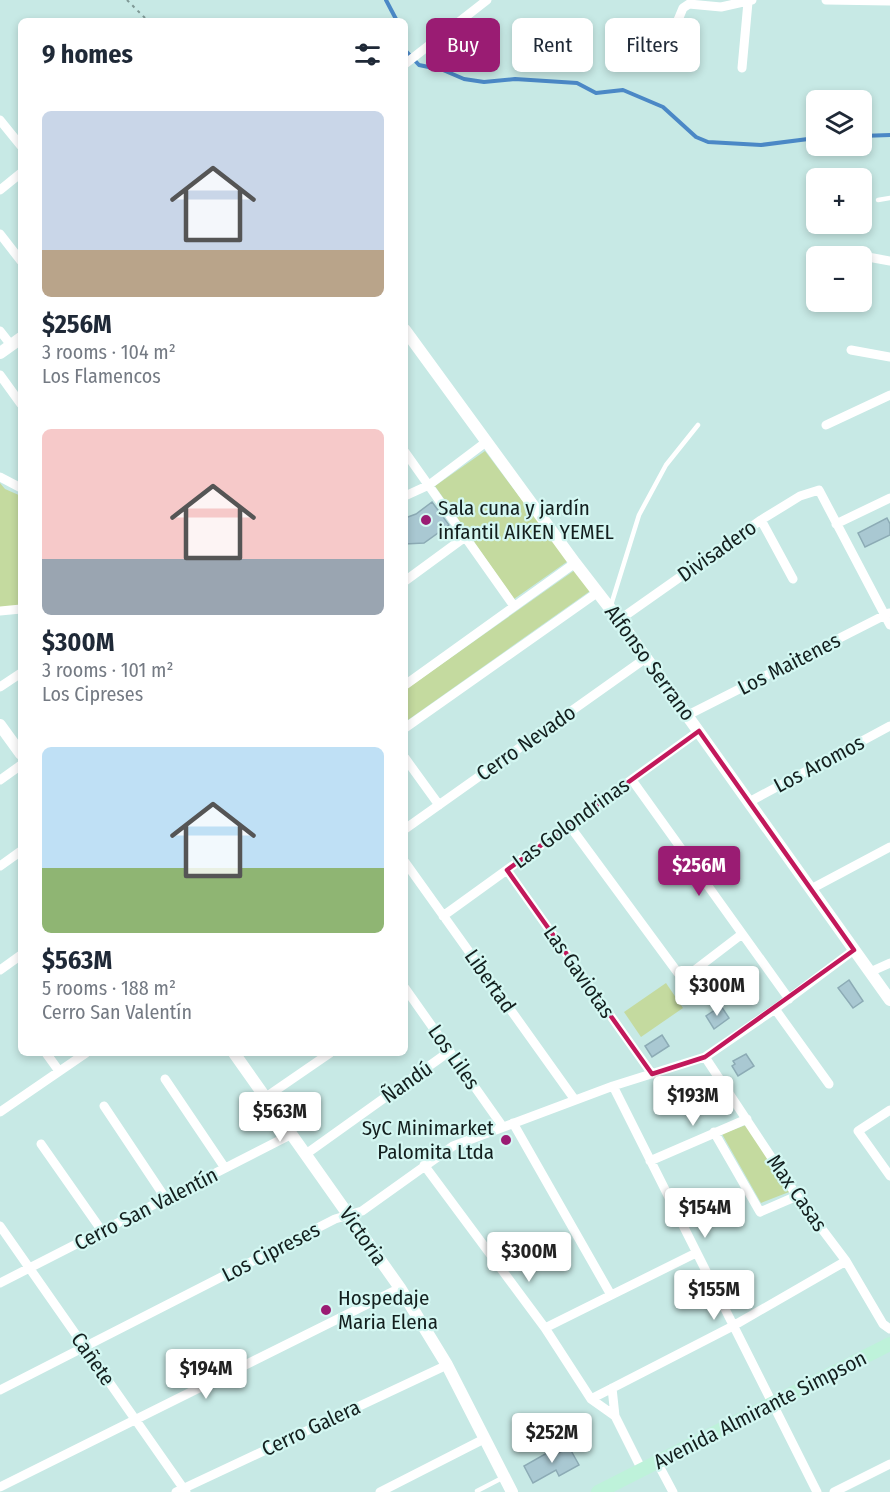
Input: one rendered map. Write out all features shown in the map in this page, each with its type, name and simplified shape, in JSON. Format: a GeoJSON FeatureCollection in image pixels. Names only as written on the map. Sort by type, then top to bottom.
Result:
{"type":"FeatureCollection","features":[{"type":"Feature","properties":{"kind":"main road","name":"Avenida Almirante Simpson"},"geometry":{"type":"LineString","coordinates":[[598,1492],[890,1344]]}},
{"type":"Feature","properties":{"kind":"street"},"geometry":{"type":"LineString","coordinates":[[408,61],[487,0]]}},
{"type":"Feature","properties":{"kind":"street"},"geometry":{"type":"LineString","coordinates":[[826,0],[890,1]]}},
{"type":"Feature","properties":{"kind":"street"},"geometry":{"type":"LineString","coordinates":[[679,18],[683,8],[689,4],[721,7],[750,1],[741,68]]}},
{"type":"Feature","properties":{"kind":"street"},"geometry":{"type":"LineString","coordinates":[[0,120],[18,142]]}},
{"type":"Feature","properties":{"kind":"street"},"geometry":{"type":"LineString","coordinates":[[0,190],[18,175]]}},
{"type":"Feature","properties":{"kind":"street"},"geometry":{"type":"LineString","coordinates":[[0,234],[18,257]]}},
{"type":"Feature","properties":{"kind":"street"},"geometry":{"type":"LineString","coordinates":[[872,258],[890,261]]}},
{"type":"Feature","properties":{"kind":"street"},"geometry":{"type":"LineString","coordinates":[[0,331],[16,342],[0,353]]}},
{"type":"Feature","properties":{"kind":"street","name":"Alfonso Serrano"},"geometry":{"type":"LineString","coordinates":[[408,334],[688,715],[890,1000]]}},
{"type":"Feature","properties":{"kind":"street"},"geometry":{"type":"LineString","coordinates":[[851,350],[890,357]]}},
{"type":"Feature","properties":{"kind":"street"},"geometry":{"type":"LineString","coordinates":[[0,375],[18,400]]}},
{"type":"Feature","properties":{"kind":"street"},"geometry":{"type":"LineString","coordinates":[[826,425],[890,395]]}},
{"type":"Feature","properties":{"kind":"street"},"geometry":{"type":"LineString","coordinates":[[408,495],[429,485],[486,442]]}},
{"type":"Feature","properties":{"kind":"street"},"geometry":{"type":"LineString","coordinates":[[408,456],[514,606]]}},
{"type":"Feature","properties":{"kind":"street"},"geometry":{"type":"LineString","coordinates":[[0,477],[18,486]]}},
{"type":"Feature","properties":{"kind":"street","name":"Divisadero"},"geometry":{"type":"LineString","coordinates":[[619,620],[761,520],[800,496],[819,490],[836,525]]}},
{"type":"Feature","properties":{"kind":"street"},"geometry":{"type":"LineString","coordinates":[[890,498],[836,525],[887,614],[890,625]]}},
{"type":"Feature","properties":{"kind":"street"},"geometry":{"type":"LineString","coordinates":[[761,520],[793,579]]}},
{"type":"Feature","properties":{"kind":"street"},"geometry":{"type":"LineString","coordinates":[[408,579],[465,537]]}},
{"type":"Feature","properties":{"kind":"street"},"geometry":{"type":"LineString","coordinates":[[408,683],[575,563]]}},
{"type":"Feature","properties":{"kind":"street"},"geometry":{"type":"LineString","coordinates":[[408,571],[418,572]]}},
{"type":"Feature","properties":{"kind":"street"},"geometry":{"type":"LineString","coordinates":[[408,726],[598,592]]}},
{"type":"Feature","properties":{"kind":"street"},"geometry":{"type":"LineString","coordinates":[[0,611],[18,609]]}},
{"type":"Feature","properties":{"kind":"street","name":"Los Maitenes"},"geometry":{"type":"LineString","coordinates":[[688,715],[887,614]]}},
{"type":"Feature","properties":{"kind":"street","name":"Cerro Nevado"},"geometry":{"type":"LineString","coordinates":[[408,827],[646,658]]}},
{"type":"Feature","properties":{"kind":"street"},"geometry":{"type":"LineString","coordinates":[[0,687],[18,675]]}},
{"type":"Feature","properties":{"kind":"street"},"geometry":{"type":"LineString","coordinates":[[0,724],[18,750]]}},
{"type":"Feature","properties":{"kind":"street","name":"Los Aromos"},"geometry":{"type":"LineString","coordinates":[[749,802],[890,726]]}},
{"type":"Feature","properties":{"kind":"street","name":"Las Golondrinas"},"geometry":{"type":"LineString","coordinates":[[443,916],[699,731]]}},
{"type":"Feature","properties":{"kind":"street"},"geometry":{"type":"LineString","coordinates":[[408,762],[439,805]]}},
{"type":"Feature","properties":{"kind":"street"},"geometry":{"type":"LineString","coordinates":[[0,780],[18,767]]}},
{"type":"Feature","properties":{"kind":"street"},"geometry":{"type":"LineString","coordinates":[[632,780],[789,999]]}},
{"type":"Feature","properties":{"kind":"street"},"geometry":{"type":"LineString","coordinates":[[569,825],[678,973],[691,973],[742,934]]}},
{"type":"Feature","properties":{"kind":"street"},"geometry":{"type":"LineString","coordinates":[[812,889],[890,847]]}},
{"type":"Feature","properties":{"kind":"street"},"geometry":{"type":"LineString","coordinates":[[0,866],[18,853]]}},
{"type":"Feature","properties":{"kind":"street","name":"Libertad"},"geometry":{"type":"LineString","coordinates":[[408,866],[575,1100]]}},
{"type":"Feature","properties":{"kind":"street","name":"Las Gaviotas"},"geometry":{"type":"LineString","coordinates":[[507,870],[652,1074]]}},
{"type":"Feature","properties":{"kind":"street","name":"Los Cipreses"},"geometry":{"type":"LineString","coordinates":[[0,1390],[335,1219],[362,1211],[453,1146],[613,1086],[705,1056],[775,1009],[854,950]]}},
{"type":"Feature","properties":{"kind":"street"},"geometry":{"type":"LineString","coordinates":[[0,970],[18,958]]}},
{"type":"Feature","properties":{"kind":"street"},"geometry":{"type":"LineString","coordinates":[[870,972],[890,963]]}},
{"type":"Feature","properties":{"kind":"street","name":"Los Liles"},"geometry":{"type":"LineString","coordinates":[[408,999],[450,1051],[503,1126]]}},
{"type":"Feature","properties":{"kind":"street"},"geometry":{"type":"LineString","coordinates":[[775,1009],[829,1084]]}},
{"type":"Feature","properties":{"kind":"street","name":"Ñandú"},"geometry":{"type":"LineString","coordinates":[[306,1154],[450,1051]]}},
{"type":"Feature","properties":{"kind":"street"},"geometry":{"type":"LineString","coordinates":[[48,1056],[59,1071]]}},
{"type":"Feature","properties":{"kind":"street"},"geometry":{"type":"LineString","coordinates":[[0,1112],[82,1056]]}},
{"type":"Feature","properties":{"kind":"street","name":"Victoria"},"geometry":{"type":"LineString","coordinates":[[236,1056],[400,1288],[447,1365],[512,1492]]}},
{"type":"Feature","properties":{"kind":"street"},"geometry":{"type":"LineString","coordinates":[[266,1097],[326,1056]]}},
{"type":"Feature","properties":{"kind":"street","name":"Max Casas"},"geometry":{"type":"LineString","coordinates":[[705,1056],[797,1196],[846,1261],[884,1324],[890,1329]]}},
{"type":"Feature","properties":{"kind":"street"},"geometry":{"type":"LineString","coordinates":[[165,1079],[225,1168]]}},
{"type":"Feature","properties":{"kind":"street"},"geometry":{"type":"LineString","coordinates":[[613,1086],[817,1492]]}},
{"type":"Feature","properties":{"kind":"street"},"geometry":{"type":"LineString","coordinates":[[104,1106],[166,1199]]}},
{"type":"Feature","properties":{"kind":"street"},"geometry":{"type":"LineString","coordinates":[[890,1110],[858,1131],[890,1176]]}},
{"type":"Feature","properties":{"kind":"street"},"geometry":{"type":"LineString","coordinates":[[650,1161],[747,1119]]}},
{"type":"Feature","properties":{"kind":"street"},"geometry":{"type":"LineString","coordinates":[[513,1123],[611,1295]]}},
{"type":"Feature","properties":{"kind":"street"},"geometry":{"type":"LineString","coordinates":[[714,1132],[760,1212],[797,1196]]}},
{"type":"Feature","properties":{"kind":"street","name":"Cerro San Valentín"},"geometry":{"type":"LineString","coordinates":[[0,1283],[292,1134]]}},
{"type":"Feature","properties":{"kind":"street"},"geometry":{"type":"LineString","coordinates":[[41,1144],[102,1231]]}},
{"type":"Feature","properties":{"kind":"street"},"geometry":{"type":"LineString","coordinates":[[424,1165],[545,1328],[591,1399],[615,1416]]}},
{"type":"Feature","properties":{"kind":"street","name":"Cañete"},"geometry":{"type":"LineString","coordinates":[[0,1226],[182,1491]]}},
{"type":"Feature","properties":{"kind":"street"},"geometry":{"type":"LineString","coordinates":[[545,1328],[696,1253]]}},
{"type":"Feature","properties":{"kind":"street"},"geometry":{"type":"LineString","coordinates":[[591,1399],[734,1326],[846,1261]]}},
{"type":"Feature","properties":{"kind":"street"},"geometry":{"type":"LineString","coordinates":[[0,1487],[400,1288]]}},
{"type":"Feature","properties":{"kind":"street","name":"Cerro Galera"},"geometry":{"type":"LineString","coordinates":[[182,1491],[447,1365]]}},
{"type":"Feature","properties":{"kind":"street"},"geometry":{"type":"LineString","coordinates":[[612,1388],[615,1416],[642,1470]]}},
{"type":"Feature","properties":{"kind":"street"},"geometry":{"type":"LineString","coordinates":[[380,1492],[484,1439]]}},
{"type":"Feature","properties":{"kind":"street"},"geometry":{"type":"LineString","coordinates":[[657,1462],[673,1492]]}},
{"type":"Feature","properties":{"kind":"street"},"geometry":{"type":"LineString","coordinates":[[834,1492],[890,1464]]}},
{"type":"Feature","properties":{"kind":"lane"},"geometry":{"type":"LineString","coordinates":[[878,200],[890,198]]}},
{"type":"Feature","properties":{"kind":"lane"},"geometry":{"type":"LineString","coordinates":[[610,608],[639,516],[666,465],[698,425]]}},
{"type":"Feature","properties":{"kind":"lane"},"geometry":{"type":"LineString","coordinates":[[477,1491],[504,1478]]}},
{"type":"Feature","properties":{"kind":"path"},"geometry":{"type":"LineString","coordinates":[[127,0],[145,18]]}},
{"type":"Feature","properties":{"kind":"highlighted area"},"geometry":{"type":"Polygon","coordinates":[[[699,731],[854,950],[705,1057],[652,1074],[507,870],[699,731]]]}},
{"type":"Feature","properties":{"kind":"green space"},"geometry":{"type":"Polygon","coordinates":[[[485,451],[568,561],[514,599],[435,486],[485,451]]]}},
{"type":"Feature","properties":{"kind":"green space"},"geometry":{"type":"Polygon","coordinates":[[[0,483],[5,489],[18,495],[18,606],[0,609],[0,483]]]}},
{"type":"Feature","properties":{"kind":"green space"},"geometry":{"type":"Polygon","coordinates":[[[575,570],[590,591],[408,720],[408,688],[575,570]]]}},
{"type":"Feature","properties":{"kind":"green space"},"geometry":{"type":"Polygon","coordinates":[[[666,983],[683,1008],[641,1037],[624,1012],[666,983]]]}},
{"type":"Feature","properties":{"kind":"green space"},"geometry":{"type":"Polygon","coordinates":[[[746,1125],[789,1192],[761,1203],[722,1134],[746,1125]]]}},
{"type":"Feature","properties":{"kind":"building","name":"Sala cuna y jardín infantil AIKEN YEMEL"},"geometry":{"type":"Polygon","coordinates":[[[432,502],[449,525],[424,543],[408,544],[408,517],[432,502]]]}},
{"type":"Feature","properties":{"kind":"building"},"geometry":{"type":"Polygon","coordinates":[[[887,518],[890,524],[890,535],[865,547],[858,533],[887,518]]]}},
{"type":"Feature","properties":{"kind":"building"},"geometry":{"type":"Polygon","coordinates":[[[849,980],[863,1001],[853,1008],[838,988],[849,980]]]}},
{"type":"Feature","properties":{"kind":"building"},"geometry":{"type":"Polygon","coordinates":[[[721,1006],[729,1018],[714,1029],[706,1016],[721,1006]]]}},
{"type":"Feature","properties":{"kind":"building"},"geometry":{"type":"Polygon","coordinates":[[[662,1035],[669,1046],[652,1057],[645,1046],[662,1035]]]}},
{"type":"Feature","properties":{"kind":"building"},"geometry":{"type":"Polygon","coordinates":[[[746,1054],[754,1066],[738,1076],[732,1066],[735,1064],[733,1061],[746,1054]]]}},
{"type":"Feature","properties":{"kind":"building"},"geometry":{"type":"Polygon","coordinates":[[[569,1447],[579,1465],[559,1476],[556,1470],[533,1483],[524,1466],[554,1449],[557,1454],[569,1447]]]}},
{"type":"Feature","properties":{"kind":"waterway"},"geometry":{"type":"LineString","coordinates":[[386,0],[395,18]]}},
{"type":"Feature","properties":{"kind":"waterway"},"geometry":{"type":"LineString","coordinates":[[408,53],[419,65],[443,70],[464,79],[484,82],[515,79],[577,83],[596,93],[623,90],[663,107],[696,137],[708,142],[761,145],[806,139]]}},
{"type":"Feature","properties":{"kind":"waterway"},"geometry":{"type":"LineString","coordinates":[[872,136],[890,135]]}},
{"type":"Feature","properties":{"kind":"place","name":"Sala cuna y jardín infantil AIKEN YEMEL"},"geometry":{"type":"Point","coordinates":[426,520]}},
{"type":"Feature","properties":{"kind":"place","name":"SyC Minimarket Palomita Ltda"},"geometry":{"type":"Point","coordinates":[506,1140]}},
{"type":"Feature","properties":{"kind":"place","name":"Hospedaje Maria Elena"},"geometry":{"type":"Point","coordinates":[326,1310]}}]}
